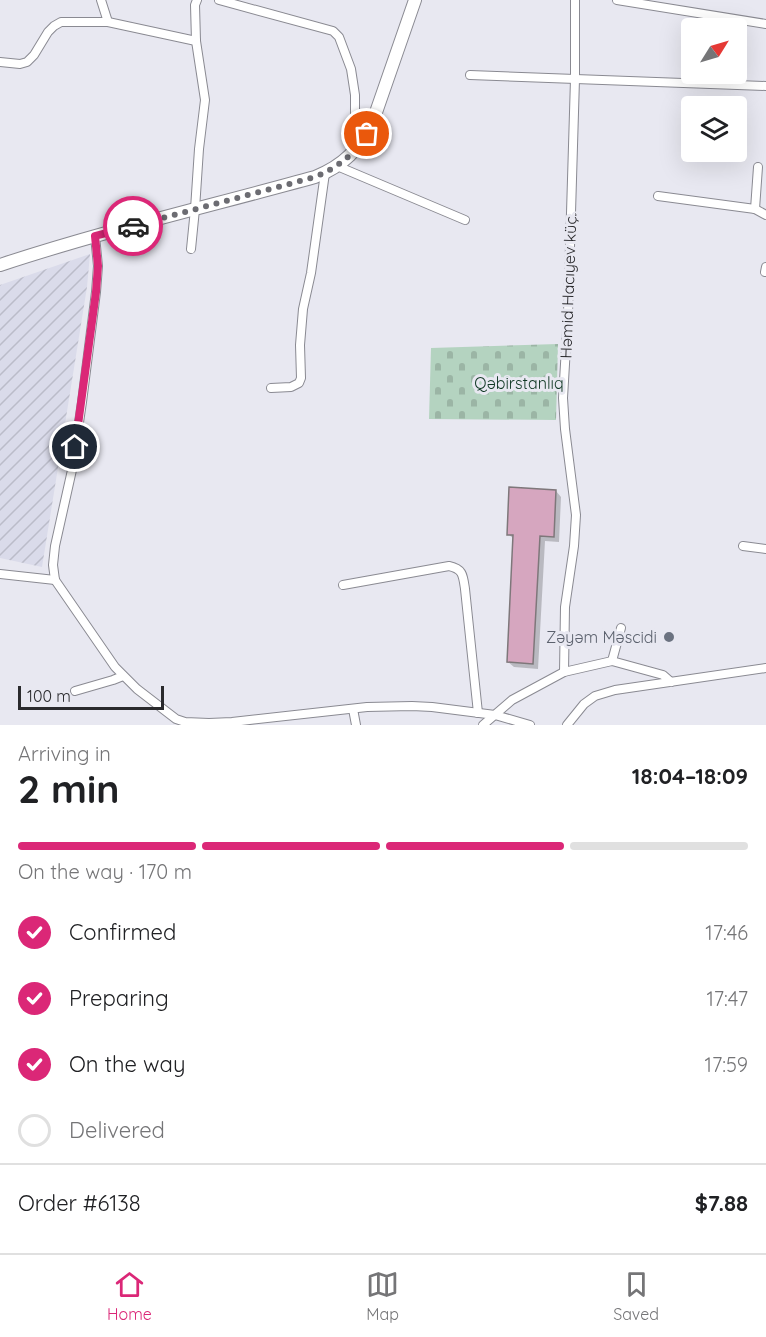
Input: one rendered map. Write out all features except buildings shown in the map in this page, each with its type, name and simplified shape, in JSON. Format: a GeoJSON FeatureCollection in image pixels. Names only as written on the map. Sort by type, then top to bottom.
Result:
{"type":"FeatureCollection","features":[{"type":"Feature","properties":{"kind":"main road"},"geometry":{"type":"LineString","coordinates":[[0,265],[44,250],[305,180],[337,166],[362,143],[373,121],[415,0]]}},
{"type":"Feature","properties":{"kind":"street"},"geometry":{"type":"LineString","coordinates":[[101,0],[108,22]]}},
{"type":"Feature","properties":{"kind":"street"},"geometry":{"type":"LineString","coordinates":[[191,249],[205,100],[196,41],[195,5],[197,0]]}},
{"type":"Feature","properties":{"kind":"street"},"geometry":{"type":"LineString","coordinates":[[219,0],[333,31],[339,37],[351,69],[355,95],[356,130],[362,143]]}},
{"type":"Feature","properties":{"kind":"street","name":"Həmid Hacıyev küç."},"geometry":{"type":"LineString","coordinates":[[564,672],[565,607],[576,515],[563,398],[569,301],[575,79],[574,0]]}},
{"type":"Feature","properties":{"kind":"street"},"geometry":{"type":"LineString","coordinates":[[617,0],[766,24]]}},
{"type":"Feature","properties":{"kind":"street"},"geometry":{"type":"LineString","coordinates":[[0,62],[20,64],[27,62],[48,32],[62,22],[108,22],[196,41]]}},
{"type":"Feature","properties":{"kind":"street"},"geometry":{"type":"LineString","coordinates":[[470,75],[766,86]]}},
{"type":"Feature","properties":{"kind":"street"},"geometry":{"type":"LineString","coordinates":[[337,166],[465,220]]}},
{"type":"Feature","properties":{"kind":"street"},"geometry":{"type":"LineString","coordinates":[[755,209],[758,167]]}},
{"type":"Feature","properties":{"kind":"street"},"geometry":{"type":"LineString","coordinates":[[271,388],[291,387],[300,383],[303,309],[311,273],[325,173]]}},
{"type":"Feature","properties":{"kind":"street"},"geometry":{"type":"LineString","coordinates":[[658,196],[755,209],[766,215]]}},
{"type":"Feature","properties":{"kind":"street"},"geometry":{"type":"LineString","coordinates":[[95,236],[98,266],[96,292],[82,402],[72,470],[53,565],[55,580],[123,676],[176,722],[232,722],[386,706],[412,706],[478,713],[530,725]]}},
{"type":"Feature","properties":{"kind":"street"},"geometry":{"type":"LineString","coordinates":[[765,272],[766,267]]}},
{"type":"Feature","properties":{"kind":"street"},"geometry":{"type":"LineString","coordinates":[[743,546],[766,549]]}},
{"type":"Feature","properties":{"kind":"street"},"geometry":{"type":"LineString","coordinates":[[343,585],[449,566],[457,568],[463,574],[478,713]]}},
{"type":"Feature","properties":{"kind":"street"},"geometry":{"type":"LineString","coordinates":[[0,574],[55,580]]}},
{"type":"Feature","properties":{"kind":"street"},"geometry":{"type":"LineString","coordinates":[[612,661],[621,628]]}},
{"type":"Feature","properties":{"kind":"street"},"geometry":{"type":"LineString","coordinates":[[483,725],[512,700],[564,672],[612,661],[663,675],[671,682]]}},
{"type":"Feature","properties":{"kind":"street"},"geometry":{"type":"LineString","coordinates":[[567,725],[584,704],[595,696],[615,690],[766,668]]}},
{"type":"Feature","properties":{"kind":"street"},"geometry":{"type":"LineString","coordinates":[[75,691],[123,676]]}},
{"type":"Feature","properties":{"kind":"street"},"geometry":{"type":"LineString","coordinates":[[353,709],[356,725]]}},
{"type":"Feature","properties":{"kind":"shaded area"},"geometry":{"type":"Polygon","coordinates":[[[90,254],[87,287],[42,567],[0,558],[0,285],[90,254]]]}},
{"type":"Feature","properties":{"kind":"green space","name":"Qəbirstanlıq"},"geometry":{"type":"Polygon","coordinates":[[[558,344],[556,420],[429,419],[431,348],[558,344]]]}},
{"type":"Feature","properties":{"kind":"way so far"},"geometry":{"type":"LineString","coordinates":[[133,226],[315,177],[337,166],[348,157],[362,143],[367,134]]}},
{"type":"Feature","properties":{"kind":"place","name":"Zəyəm Məscidi"},"geometry":{"type":"Point","coordinates":[669,637]}},
{"type":"Feature","properties":{"kind":"route"},"geometry":{"type":"LineString","coordinates":[[75,447],[96,292],[98,266],[95,236],[133,226]]}}]}
